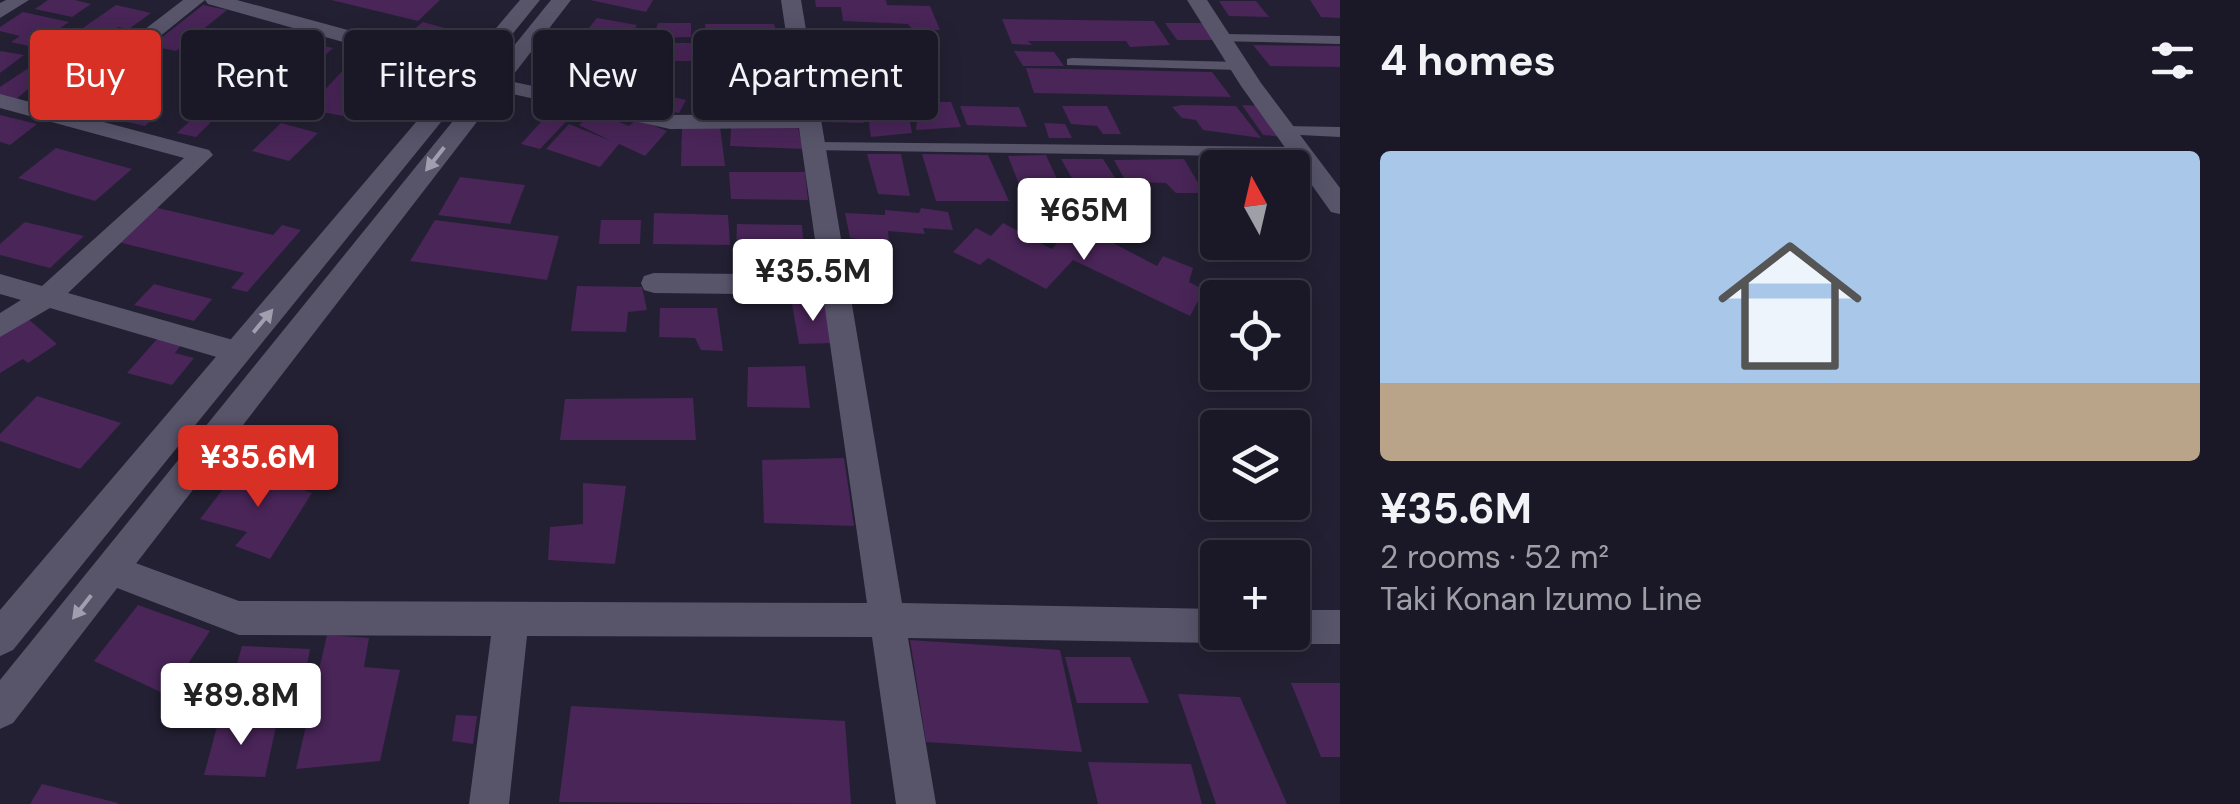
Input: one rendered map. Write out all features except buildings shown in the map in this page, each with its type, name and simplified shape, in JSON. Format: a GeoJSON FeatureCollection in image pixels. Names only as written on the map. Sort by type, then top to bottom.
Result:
{"type":"FeatureCollection","features":[{"type":"Feature","properties":{"kind":"street"},"geometry":{"type":"LineString","coordinates":[[0,12],[18,0]]}},
{"type":"Feature","properties":{"kind":"street"},"geometry":{"type":"LineString","coordinates":[[156,30],[195,0]]}},
{"type":"Feature","properties":{"kind":"street"},"geometry":{"type":"LineString","coordinates":[[215,0],[344,37]]}},
{"type":"Feature","properties":{"kind":"street"},"geometry":{"type":"LineString","coordinates":[[512,30],[530,0]]}},
{"type":"Feature","properties":{"kind":"street"},"geometry":{"type":"LineString","coordinates":[[513,47],[560,0]]}},
{"type":"Feature","properties":{"kind":"street"},"geometry":{"type":"LineString","coordinates":[[791,0],[916,804]]}},
{"type":"Feature","properties":{"kind":"street"},"geometry":{"type":"LineString","coordinates":[[1196,0],[1299,150]]}},
{"type":"Feature","properties":{"kind":"street"},"geometry":{"type":"LineString","coordinates":[[513,84],[670,122],[812,134]]}},
{"type":"Feature","properties":{"kind":"street"},"geometry":{"type":"LineString","coordinates":[[0,101],[30,109]]}},
{"type":"Feature","properties":{"kind":"street"},"geometry":{"type":"LineString","coordinates":[[0,326],[46,298],[201,155],[70,120]]}},
{"type":"Feature","properties":{"kind":"street"},"geometry":{"type":"LineString","coordinates":[[0,638],[237,352],[445,120]]}},
{"type":"Feature","properties":{"kind":"street"},"geometry":{"type":"LineString","coordinates":[[0,710],[111,570],[451,120]]}},
{"type":"Feature","properties":{"kind":"street"},"geometry":{"type":"LineString","coordinates":[[1310,164],[1340,206]]}},
{"type":"Feature","properties":{"kind":"street"},"geometry":{"type":"LineString","coordinates":[[654,283],[836,286]]}},
{"type":"Feature","properties":{"kind":"street"},"geometry":{"type":"LineString","coordinates":[[0,284],[237,352]]}},
{"type":"Feature","properties":{"kind":"street"},"geometry":{"type":"LineString","coordinates":[[111,570],[239,618],[885,620],[1200,626]]}},
{"type":"Feature","properties":{"kind":"street"},"geometry":{"type":"LineString","coordinates":[[489,804],[511,620]]}},
{"type":"Feature","properties":{"kind":"street"},"geometry":{"type":"LineString","coordinates":[[1310,627],[1340,627]]}},
{"type":"Feature","properties":{"kind":"lane"},"geometry":{"type":"LineString","coordinates":[[1222,38],[1340,40]]}},
{"type":"Feature","properties":{"kind":"lane"},"geometry":{"type":"LineString","coordinates":[[1072,62],[1240,66]]}},
{"type":"Feature","properties":{"kind":"lane"},"geometry":{"type":"LineString","coordinates":[[1285,131],[1340,132]]}},
{"type":"Feature","properties":{"kind":"lane"},"geometry":{"type":"LineString","coordinates":[[812,134],[1247,150]]}}]}
